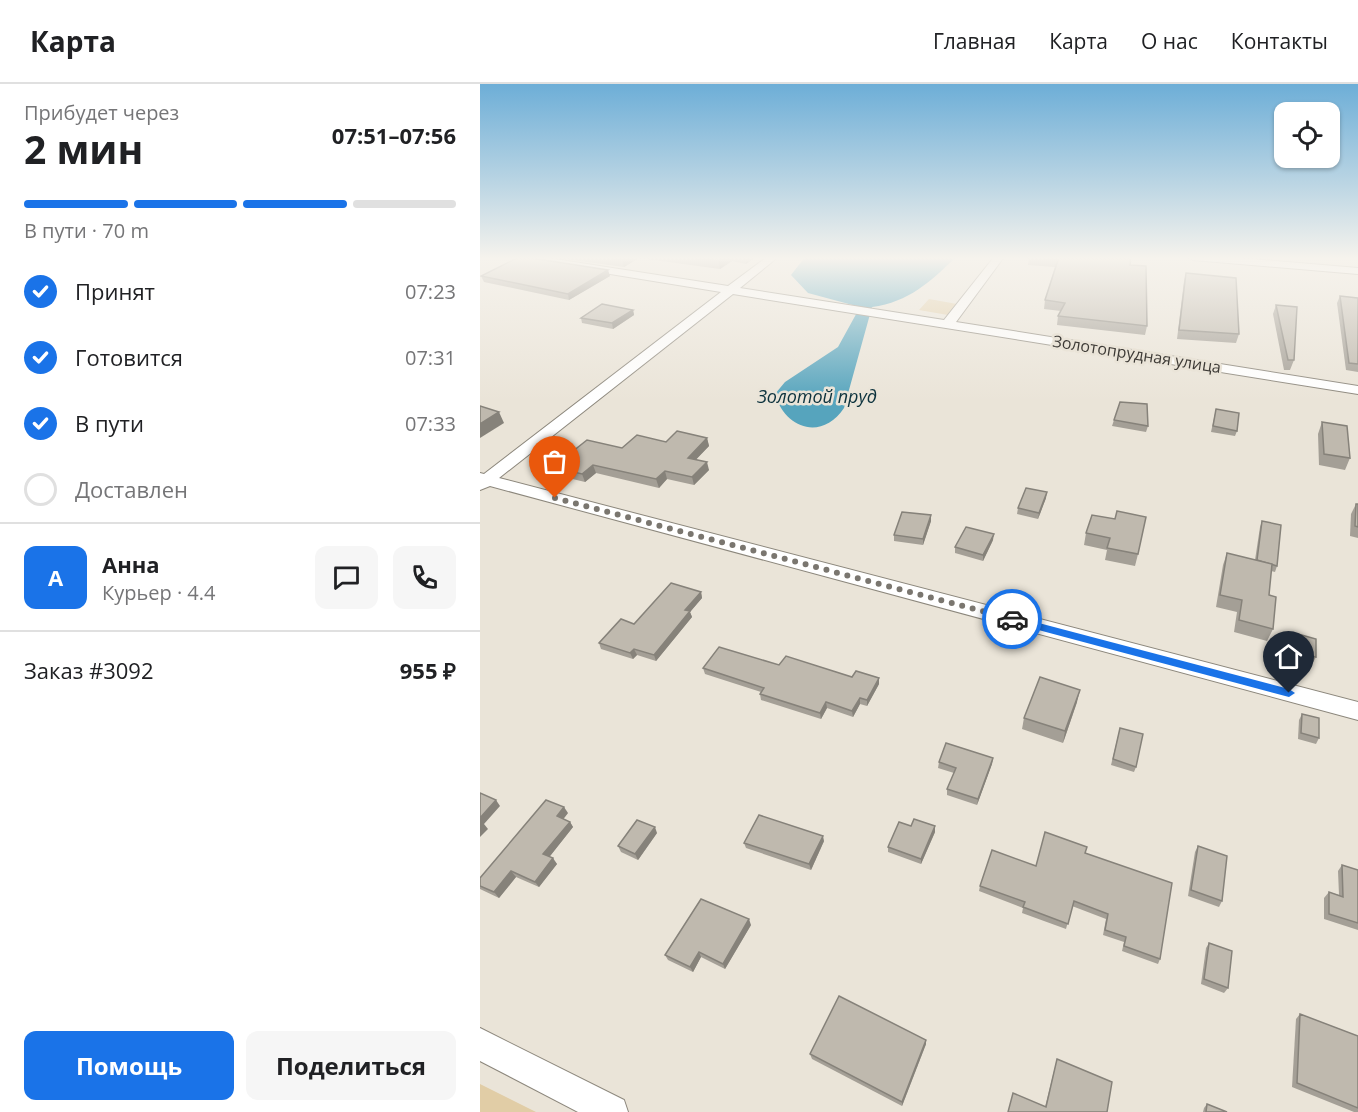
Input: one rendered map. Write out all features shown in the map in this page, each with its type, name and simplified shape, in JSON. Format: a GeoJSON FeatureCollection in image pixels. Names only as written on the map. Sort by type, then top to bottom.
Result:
{"type":"FeatureCollection","features":[{"type":"Feature","properties":{"kind":"street"},"geometry":{"type":"LineString","coordinates":[[482,481],[711,305]]}},
{"type":"Feature","properties":{"kind":"street","name":"Золотопрудная улица"},"geometry":{"type":"LineString","coordinates":[[827,305],[1358,390]]}},
{"type":"Feature","properties":{"kind":"street"},"geometry":{"type":"LineString","coordinates":[[948,324],[962,305]]}},
{"type":"Feature","properties":{"kind":"street"},"geometry":{"type":"LineString","coordinates":[[482,481],[1358,711]]}},
{"type":"Feature","properties":{"kind":"street"},"geometry":{"type":"LineString","coordinates":[[480,1044],[612,1112]]}},
{"type":"Feature","properties":{"kind":"shaded area"},"geometry":{"type":"Polygon","coordinates":[[[924,305],[956,305],[948,315],[919,310],[924,305]]]}},
{"type":"Feature","properties":{"kind":"shaded area"},"geometry":{"type":"Polygon","coordinates":[[[480,1084],[536,1112],[480,1112],[480,1084]]]}},
{"type":"Feature","properties":{"kind":"water","name":"Золотой пруд"},"geometry":{"type":"Polygon","coordinates":[[[852,305],[881,305],[872,307],[844,408],[825,425],[815,427],[795,423],[780,406],[775,394],[785,382],[838,347],[860,307],[852,305]]]}},
{"type":"Feature","properties":{"kind":"building"},"geometry":{"type":"Polygon","coordinates":[[[601,305],[633,310],[612,323],[581,318],[601,305]]]}},
{"type":"Feature","properties":{"kind":"building"},"geometry":{"type":"Polygon","coordinates":[[[1064,305],[1147,305],[1147,326],[1058,316],[1064,305]]]}},
{"type":"Feature","properties":{"kind":"building"},"geometry":{"type":"Polygon","coordinates":[[[1182,305],[1237,305],[1239,334],[1179,330],[1182,305]]]}},
{"type":"Feature","properties":{"kind":"building"},"geometry":{"type":"Polygon","coordinates":[[[1276,305],[1297,307],[1294,360],[1288,360],[1276,305]]]}},
{"type":"Feature","properties":{"kind":"building"},"geometry":{"type":"Polygon","coordinates":[[[1341,305],[1358,305],[1358,364],[1349,363],[1341,305]]]}},
{"type":"Feature","properties":{"kind":"building"},"geometry":{"type":"Polygon","coordinates":[[[1120,402],[1147,404],[1148,426],[1114,420],[1120,402]]]}},
{"type":"Feature","properties":{"kind":"building"},"geometry":{"type":"Polygon","coordinates":[[[480,406],[499,412],[480,424],[480,406]]]}},
{"type":"Feature","properties":{"kind":"building"},"geometry":{"type":"Polygon","coordinates":[[[1216,409],[1239,413],[1237,431],[1213,426],[1216,409]]]}},
{"type":"Feature","properties":{"kind":"building"},"geometry":{"type":"Polygon","coordinates":[[[1322,422],[1347,426],[1350,458],[1324,454],[1322,422]]]}},
{"type":"Feature","properties":{"kind":"building"},"geometry":{"type":"Polygon","coordinates":[[[677,431],[707,438],[688,458],[707,462],[692,477],[665,471],[656,479],[593,465],[582,474],[553,467],[587,440],[622,448],[637,435],[666,442],[677,431]]]}},
{"type":"Feature","properties":{"kind":"building"},"geometry":{"type":"Polygon","coordinates":[[[1026,488],[1047,492],[1039,513],[1018,508],[1026,488]]]}},
{"type":"Feature","properties":{"kind":"building"},"geometry":{"type":"Polygon","coordinates":[[[1356,504],[1358,504],[1358,527],[1355,526],[1356,504]]]}},
{"type":"Feature","properties":{"kind":"building"},"geometry":{"type":"Polygon","coordinates":[[[1117,511],[1146,517],[1138,554],[1107,548],[1110,538],[1086,533],[1092,515],[1115,519],[1117,511]]]}},
{"type":"Feature","properties":{"kind":"building"},"geometry":{"type":"Polygon","coordinates":[[[902,512],[931,515],[923,539],[894,535],[902,512]]]}},
{"type":"Feature","properties":{"kind":"building"},"geometry":{"type":"Polygon","coordinates":[[[1262,521],[1281,525],[1277,566],[1257,560],[1262,521]]]}},
{"type":"Feature","properties":{"kind":"building"},"geometry":{"type":"Polygon","coordinates":[[[966,527],[994,534],[983,555],[955,547],[966,527]]]}},
{"type":"Feature","properties":{"kind":"building"},"geometry":{"type":"Polygon","coordinates":[[[1227,553],[1272,564],[1269,595],[1276,597],[1273,629],[1239,620],[1242,600],[1220,595],[1227,553]]]}},
{"type":"Feature","properties":{"kind":"building"},"geometry":{"type":"Polygon","coordinates":[[[671,583],[701,592],[685,610],[690,611],[654,655],[634,649],[630,653],[599,643],[621,619],[634,624],[671,583]]]}},
{"type":"Feature","properties":{"kind":"building"},"geometry":{"type":"Polygon","coordinates":[[[1298,634],[1316,639],[1316,657],[1297,653],[1298,634]]]}},
{"type":"Feature","properties":{"kind":"building"},"geometry":{"type":"Polygon","coordinates":[[[719,647],[779,665],[786,656],[852,677],[856,671],[879,678],[867,700],[860,698],[852,711],[826,702],[820,713],[760,694],[764,688],[703,668],[719,647]]]}},
{"type":"Feature","properties":{"kind":"building"},"geometry":{"type":"Polygon","coordinates":[[[1040,677],[1080,690],[1065,731],[1024,718],[1040,677]]]}},
{"type":"Feature","properties":{"kind":"building"},"geometry":{"type":"Polygon","coordinates":[[[1302,714],[1319,718],[1319,738],[1301,733],[1302,714]]]}},
{"type":"Feature","properties":{"kind":"building"},"geometry":{"type":"Polygon","coordinates":[[[1120,728],[1143,734],[1136,767],[1113,759],[1120,728]]]}},
{"type":"Feature","properties":{"kind":"building"},"geometry":{"type":"Polygon","coordinates":[[[946,743],[993,758],[978,799],[947,789],[956,768],[939,762],[946,743]]]}},
{"type":"Feature","properties":{"kind":"building"},"geometry":{"type":"Polygon","coordinates":[[[480,793],[496,800],[480,818],[480,793]]]}},
{"type":"Feature","properties":{"kind":"building"},"geometry":{"type":"Polygon","coordinates":[[[546,800],[564,807],[557,816],[570,822],[543,854],[553,858],[535,882],[511,871],[494,892],[480,886],[480,878],[546,800]]]}},
{"type":"Feature","properties":{"kind":"building"},"geometry":{"type":"Polygon","coordinates":[[[759,815],[823,836],[809,864],[744,843],[759,815]]]}},
{"type":"Feature","properties":{"kind":"building"},"geometry":{"type":"Polygon","coordinates":[[[914,819],[935,826],[921,859],[888,847],[899,822],[911,826],[914,819]]]}},
{"type":"Feature","properties":{"kind":"building"},"geometry":{"type":"Polygon","coordinates":[[[637,820],[655,827],[635,854],[618,846],[637,820]]]}},
{"type":"Feature","properties":{"kind":"building"},"geometry":{"type":"Polygon","coordinates":[[[1045,832],[1087,847],[1085,853],[1172,883],[1160,959],[1124,946],[1126,937],[1105,930],[1108,914],[1074,901],[1068,924],[1023,907],[1025,902],[980,886],[992,850],[1036,866],[1045,832]]]}},
{"type":"Feature","properties":{"kind":"building"},"geometry":{"type":"Polygon","coordinates":[[[1198,846],[1227,856],[1222,901],[1191,890],[1198,846]]]}},
{"type":"Feature","properties":{"kind":"building"},"geometry":{"type":"Polygon","coordinates":[[[1342,865],[1358,870],[1358,923],[1329,914],[1329,892],[1343,897],[1342,865]]]}},
{"type":"Feature","properties":{"kind":"building"},"geometry":{"type":"Polygon","coordinates":[[[701,899],[749,919],[723,964],[699,952],[690,967],[665,955],[701,899]]]}},
{"type":"Feature","properties":{"kind":"building"},"geometry":{"type":"Polygon","coordinates":[[[1209,943],[1232,951],[1228,988],[1204,979],[1209,943]]]}},
{"type":"Feature","properties":{"kind":"building"},"geometry":{"type":"Polygon","coordinates":[[[839,996],[926,1040],[902,1102],[810,1054],[839,996]]]}},
{"type":"Feature","properties":{"kind":"building"},"geometry":{"type":"Polygon","coordinates":[[[1300,1014],[1358,1036],[1358,1108],[1297,1083],[1300,1014]]]}},
{"type":"Feature","properties":{"kind":"building"},"geometry":{"type":"Polygon","coordinates":[[[1057,1059],[1112,1082],[1107,1112],[1008,1112],[1013,1093],[1046,1107],[1057,1059]]]}},
{"type":"Feature","properties":{"kind":"building"},"geometry":{"type":"Polygon","coordinates":[[[1207,1104],[1227,1112],[1206,1112],[1207,1104]]]}},
{"type":"Feature","properties":{"kind":"way so far"},"geometry":{"type":"LineString","coordinates":[[555,498],[1012,619]]}},
{"type":"Feature","properties":{"kind":"route"},"geometry":{"type":"LineString","coordinates":[[1012,619],[1289,693]]}}]}
